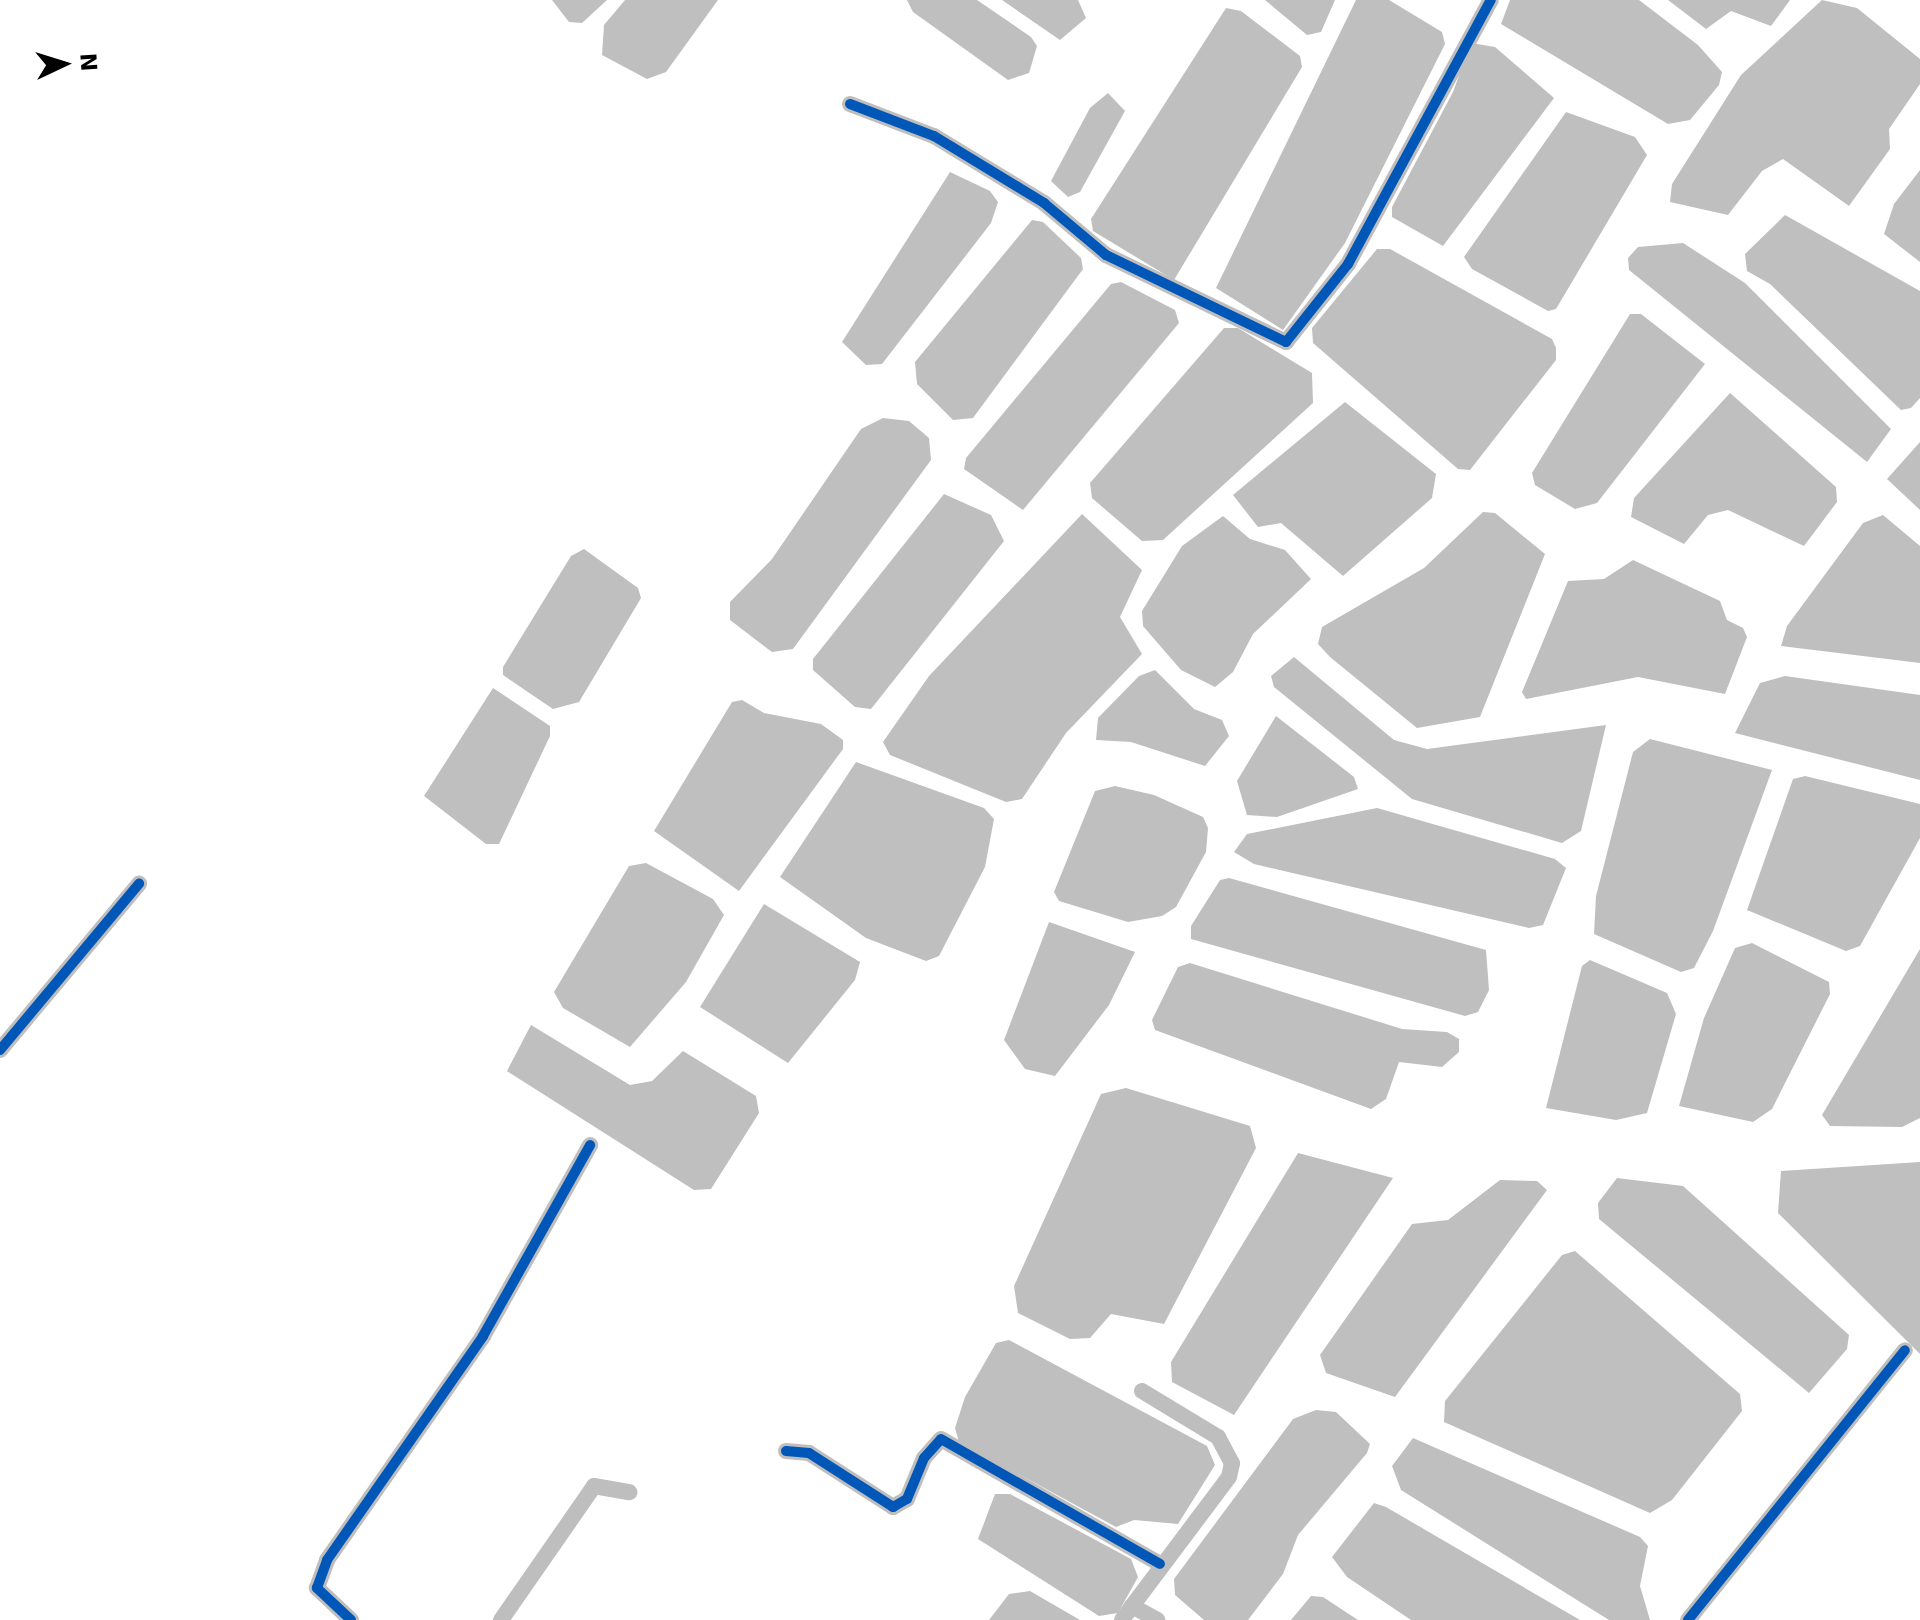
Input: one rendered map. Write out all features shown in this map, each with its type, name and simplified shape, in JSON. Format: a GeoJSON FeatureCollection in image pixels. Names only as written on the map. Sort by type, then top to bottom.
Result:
{"type":"FeatureCollection","features":[{"type":"Feature","properties":{"kind":"street"},"geometry":{"type":"LineString","coordinates":[[850,104],[934,136],[1044,203],[1106,255],[1286,342],[1348,264],[1491,0]]}},
{"type":"Feature","properties":{"kind":"street"},"geometry":{"type":"LineString","coordinates":[[0,1050],[139,884]]}},
{"type":"Feature","properties":{"kind":"street"},"geometry":{"type":"LineString","coordinates":[[351,1620],[317,1588],[327,1560],[483,1336],[590,1145]]}},
{"type":"Feature","properties":{"kind":"street"},"geometry":{"type":"LineString","coordinates":[[1688,1620],[1905,1350]]}},
{"type":"Feature","properties":{"kind":"street"},"geometry":{"type":"LineString","coordinates":[[1122,1620],[1160,1564],[1229,1477],[1232,1463],[1218,1437],[1142,1391]]}},
{"type":"Feature","properties":{"kind":"street"},"geometry":{"type":"LineString","coordinates":[[786,1451],[809,1453],[893,1507],[907,1499],[924,1458],[941,1439],[1160,1564]]}},
{"type":"Feature","properties":{"kind":"street"},"geometry":{"type":"LineString","coordinates":[[501,1620],[594,1486],[629,1492]]}},
{"type":"Feature","properties":{"kind":"street"},"geometry":{"type":"LineString","coordinates":[[1132,1606],[1157,1620]]}},
{"type":"Feature","properties":{"kind":"shaded area"},"geometry":{"type":"Polygon","coordinates":[[[552,0],[607,0],[582,23],[569,22],[552,0]]]}},
{"type":"Feature","properties":{"kind":"shaded area"},"geometry":{"type":"Polygon","coordinates":[[[625,0],[718,0],[666,72],[647,79],[602,55],[604,25],[625,0]]]}},
{"type":"Feature","properties":{"kind":"shaded area"},"geometry":{"type":"Polygon","coordinates":[[[907,0],[977,0],[1031,37],[1037,46],[1029,73],[1008,80],[913,12],[907,0]]]}},
{"type":"Feature","properties":{"kind":"shaded area"},"geometry":{"type":"Polygon","coordinates":[[[1002,0],[1078,0],[1086,18],[1060,40],[1002,0]]]}},
{"type":"Feature","properties":{"kind":"shaded area"},"geometry":{"type":"Polygon","coordinates":[[[1265,0],[1335,0],[1321,32],[1307,35],[1265,0]]]}},
{"type":"Feature","properties":{"kind":"shaded area"},"geometry":{"type":"Polygon","coordinates":[[[1356,0],[1389,0],[1442,32],[1445,44],[1345,243],[1283,330],[1216,288],[1356,0]]]}},
{"type":"Feature","properties":{"kind":"shaded area"},"geometry":{"type":"Polygon","coordinates":[[[1510,0],[1639,0],[1698,45],[1722,72],[1719,85],[1690,120],[1668,124],[1501,24],[1510,0]]]}},
{"type":"Feature","properties":{"kind":"shaded area"},"geometry":{"type":"Polygon","coordinates":[[[1668,0],[1790,0],[1771,26],[1731,11],[1706,29],[1668,0]]]}},
{"type":"Feature","properties":{"kind":"shaded area"},"geometry":{"type":"Polygon","coordinates":[[[1822,0],[1857,8],[1920,59],[1920,84],[1889,129],[1890,149],[1849,206],[1783,159],[1762,171],[1728,215],[1670,202],[1672,184],[1741,75],[1822,0]]]}},
{"type":"Feature","properties":{"kind":"shaded area"},"geometry":{"type":"Polygon","coordinates":[[[1226,8],[1241,11],[1300,56],[1302,67],[1174,280],[1093,231],[1091,219],[1226,8]]]}},
{"type":"Feature","properties":{"kind":"shaded area"},"geometry":{"type":"Polygon","coordinates":[[[1471,43],[1495,47],[1554,98],[1443,246],[1392,217],[1392,207],[1453,92],[1471,43]]]}},
{"type":"Feature","properties":{"kind":"shaded area"},"geometry":{"type":"Polygon","coordinates":[[[1108,93],[1125,111],[1080,192],[1068,197],[1051,181],[1090,108],[1108,93]]]}},
{"type":"Feature","properties":{"kind":"shaded area"},"geometry":{"type":"Polygon","coordinates":[[[1566,112],[1635,137],[1647,155],[1556,309],[1548,311],[1472,269],[1464,257],[1566,112]]]}},
{"type":"Feature","properties":{"kind":"shaded area"},"geometry":{"type":"Polygon","coordinates":[[[1920,170],[1920,262],[1884,234],[1894,204],[1920,170]]]}},
{"type":"Feature","properties":{"kind":"shaded area"},"geometry":{"type":"Polygon","coordinates":[[[950,172],[990,191],[998,202],[991,223],[882,364],[866,365],[842,342],[950,172]]]}},
{"type":"Feature","properties":{"kind":"shaded area"},"geometry":{"type":"Polygon","coordinates":[[[1785,215],[1920,291],[1920,398],[1911,408],[1901,410],[1770,284],[1747,271],[1745,254],[1785,215]]]}},
{"type":"Feature","properties":{"kind":"shaded area"},"geometry":{"type":"Polygon","coordinates":[[[1032,220],[1043,222],[1081,258],[1083,269],[973,418],[953,420],[917,384],[915,362],[1032,220]]]}},
{"type":"Feature","properties":{"kind":"shaded area"},"geometry":{"type":"Polygon","coordinates":[[[1683,243],[1745,283],[1891,429],[1867,462],[1629,270],[1628,258],[1638,247],[1683,243]]]}},
{"type":"Feature","properties":{"kind":"shaded area"},"geometry":{"type":"Polygon","coordinates":[[[1377,249],[1390,249],[1552,339],[1556,348],[1556,360],[1470,470],[1458,469],[1313,343],[1312,328],[1377,249]]]}},
{"type":"Feature","properties":{"kind":"shaded area"},"geometry":{"type":"Polygon","coordinates":[[[1121,282],[1175,310],[1179,323],[1023,510],[964,469],[966,458],[1111,284],[1121,282]]]}},
{"type":"Feature","properties":{"kind":"shaded area"},"geometry":{"type":"Polygon","coordinates":[[[1630,314],[1641,314],[1705,364],[1597,503],[1575,509],[1535,485],[1532,473],[1630,314]]]}},
{"type":"Feature","properties":{"kind":"shaded area"},"geometry":{"type":"Polygon","coordinates":[[[1224,328],[1238,328],[1312,373],[1313,403],[1163,540],[1142,541],[1092,498],[1090,483],[1224,328]]]}},
{"type":"Feature","properties":{"kind":"shaded area"},"geometry":{"type":"Polygon","coordinates":[[[1730,393],[1836,487],[1837,502],[1804,546],[1728,510],[1708,515],[1684,544],[1631,517],[1634,498],[1730,393]]]}},
{"type":"Feature","properties":{"kind":"shaded area"},"geometry":{"type":"Polygon","coordinates":[[[1345,402],[1436,474],[1432,498],[1343,576],[1281,523],[1258,527],[1233,495],[1345,402]]]}},
{"type":"Feature","properties":{"kind":"shaded area"},"geometry":{"type":"Polygon","coordinates":[[[883,418],[909,421],[929,438],[931,460],[793,649],[772,652],[730,620],[730,602],[772,559],[861,429],[883,418]]]}},
{"type":"Feature","properties":{"kind":"shaded area"},"geometry":{"type":"Polygon","coordinates":[[[1920,442],[1920,510],[1887,479],[1920,442]]]}},
{"type":"Feature","properties":{"kind":"shaded area"},"geometry":{"type":"Polygon","coordinates":[[[944,494],[991,515],[1004,541],[871,709],[855,707],[813,670],[813,659],[944,494]]]}},
{"type":"Feature","properties":{"kind":"shaded area"},"geometry":{"type":"Polygon","coordinates":[[[1483,512],[1495,513],[1545,554],[1480,717],[1417,728],[1330,657],[1318,644],[1322,627],[1424,568],[1483,512]]]}},
{"type":"Feature","properties":{"kind":"shaded area"},"geometry":{"type":"Polygon","coordinates":[[[1082,514],[1142,570],[1120,617],[1142,654],[1066,733],[1022,799],[1006,802],[890,755],[883,742],[929,676],[1082,514]]]}},
{"type":"Feature","properties":{"kind":"shaded area"},"geometry":{"type":"Polygon","coordinates":[[[1883,515],[1920,546],[1920,663],[1781,646],[1787,626],[1863,523],[1883,515]]]}},
{"type":"Feature","properties":{"kind":"shaded area"},"geometry":{"type":"Polygon","coordinates":[[[1223,516],[1250,539],[1285,550],[1311,579],[1253,634],[1233,672],[1215,687],[1181,670],[1143,626],[1142,611],[1182,546],[1223,516]]]}},
{"type":"Feature","properties":{"kind":"shaded area"},"geometry":{"type":"Polygon","coordinates":[[[584,549],[638,588],[641,598],[579,702],[553,709],[503,675],[503,667],[571,556],[584,549]]]}},
{"type":"Feature","properties":{"kind":"shaded area"},"geometry":{"type":"Polygon","coordinates":[[[1633,560],[1720,601],[1727,620],[1743,628],[1747,637],[1725,694],[1638,677],[1526,699],[1522,692],[1568,581],[1604,579],[1633,560]]]}},
{"type":"Feature","properties":{"kind":"shaded area"},"geometry":{"type":"Polygon","coordinates":[[[1294,657],[1394,740],[1427,749],[1606,725],[1581,831],[1562,843],[1412,799],[1274,687],[1271,676],[1294,657]]]}},
{"type":"Feature","properties":{"kind":"shaded area"},"geometry":{"type":"Polygon","coordinates":[[[1155,670],[1194,709],[1222,720],[1229,736],[1205,766],[1131,742],[1096,740],[1098,718],[1139,676],[1155,670]]]}},
{"type":"Feature","properties":{"kind":"shaded area"},"geometry":{"type":"Polygon","coordinates":[[[1785,676],[1920,695],[1920,780],[1735,733],[1760,683],[1785,676]]]}},
{"type":"Feature","properties":{"kind":"shaded area"},"geometry":{"type":"Polygon","coordinates":[[[493,688],[550,726],[550,736],[499,844],[486,844],[424,796],[493,688]]]}},
{"type":"Feature","properties":{"kind":"shaded area"},"geometry":{"type":"Polygon","coordinates":[[[742,700],[764,713],[821,724],[843,740],[843,749],[739,891],[654,831],[732,702],[742,700]]]}},
{"type":"Feature","properties":{"kind":"shaded area"},"geometry":{"type":"Polygon","coordinates":[[[1276,716],[1354,777],[1358,789],[1277,817],[1247,815],[1237,781],[1276,716]]]}},
{"type":"Feature","properties":{"kind":"shaded area"},"geometry":{"type":"Polygon","coordinates":[[[1650,739],[1772,770],[1713,931],[1694,968],[1681,972],[1594,934],[1596,896],[1633,752],[1650,739]]]}},
{"type":"Feature","properties":{"kind":"shaded area"},"geometry":{"type":"Polygon","coordinates":[[[856,762],[984,808],[994,819],[985,867],[939,956],[926,961],[866,938],[780,877],[856,762]]]}},
{"type":"Feature","properties":{"kind":"shaded area"},"geometry":{"type":"Polygon","coordinates":[[[1805,776],[1920,804],[1920,838],[1860,946],[1846,951],[1747,910],[1793,779],[1805,776]]]}},
{"type":"Feature","properties":{"kind":"shaded area"},"geometry":{"type":"Polygon","coordinates":[[[1115,786],[1154,795],[1203,817],[1208,828],[1206,852],[1176,907],[1162,916],[1128,922],[1059,901],[1054,892],[1095,791],[1115,786]]]}},
{"type":"Feature","properties":{"kind":"shaded area"},"geometry":{"type":"Polygon","coordinates":[[[1377,808],[1555,859],[1566,868],[1543,925],[1529,928],[1254,864],[1234,852],[1247,834],[1377,808]]]}},
{"type":"Feature","properties":{"kind":"shaded area"},"geometry":{"type":"Polygon","coordinates":[[[646,863],[713,899],[724,915],[686,982],[630,1047],[563,1008],[554,992],[629,866],[646,863]]]}},
{"type":"Feature","properties":{"kind":"shaded area"},"geometry":{"type":"Polygon","coordinates":[[[1229,878],[1486,950],[1489,990],[1478,1012],[1465,1016],[1191,939],[1191,926],[1220,880],[1229,878]]]}},
{"type":"Feature","properties":{"kind":"shaded area"},"geometry":{"type":"Polygon","coordinates":[[[764,904],[860,962],[855,980],[788,1063],[700,1007],[764,904]]]}},
{"type":"Feature","properties":{"kind":"shaded area"},"geometry":{"type":"Polygon","coordinates":[[[1049,922],[1135,952],[1109,1005],[1055,1076],[1025,1069],[1004,1040],[1049,922]]]}},
{"type":"Feature","properties":{"kind":"shaded area"},"geometry":{"type":"Polygon","coordinates":[[[1752,943],[1829,982],[1830,994],[1772,1109],[1753,1122],[1679,1106],[1704,1018],[1735,948],[1752,943]]]}},
{"type":"Feature","properties":{"kind":"shaded area"},"geometry":{"type":"Polygon","coordinates":[[[1920,949],[1920,1118],[1902,1127],[1830,1126],[1822,1115],[1920,949]]]}},
{"type":"Feature","properties":{"kind":"shaded area"},"geometry":{"type":"Polygon","coordinates":[[[1590,960],[1667,993],[1676,1014],[1647,1113],[1616,1120],[1546,1108],[1582,966],[1590,960]]]}},
{"type":"Feature","properties":{"kind":"shaded area"},"geometry":{"type":"Polygon","coordinates":[[[1190,963],[1402,1029],[1447,1032],[1459,1039],[1459,1052],[1442,1067],[1399,1062],[1386,1099],[1371,1109],[1155,1030],[1152,1020],[1178,967],[1190,963]]]}},
{"type":"Feature","properties":{"kind":"shaded area"},"geometry":{"type":"Polygon","coordinates":[[[531,1025],[630,1085],[652,1081],[683,1051],[756,1096],[759,1113],[711,1189],[694,1190],[507,1071],[531,1025]]]}},
{"type":"Feature","properties":{"kind":"shaded area"},"geometry":{"type":"Polygon","coordinates":[[[1126,1088],[1250,1126],[1256,1148],[1164,1324],[1111,1314],[1090,1338],[1070,1339],[1018,1313],[1014,1286],[1101,1094],[1126,1088]]]}},
{"type":"Feature","properties":{"kind":"shaded area"},"geometry":{"type":"Polygon","coordinates":[[[1298,1153],[1393,1178],[1234,1415],[1172,1382],[1171,1362],[1298,1153]]]}},
{"type":"Feature","properties":{"kind":"shaded area"},"geometry":{"type":"Polygon","coordinates":[[[1920,1162],[1920,1354],[1778,1213],[1781,1171],[1920,1162]]]}},
{"type":"Feature","properties":{"kind":"shaded area"},"geometry":{"type":"Polygon","coordinates":[[[1617,1178],[1683,1186],[1849,1335],[1847,1349],[1809,1393],[1599,1219],[1598,1203],[1617,1178]]]}},
{"type":"Feature","properties":{"kind":"shaded area"},"geometry":{"type":"Polygon","coordinates":[[[1500,1180],[1537,1181],[1547,1190],[1395,1397],[1326,1373],[1320,1355],[1412,1224],[1448,1220],[1500,1180]]]}},
{"type":"Feature","properties":{"kind":"shaded area"},"geometry":{"type":"Polygon","coordinates":[[[1575,1251],[1740,1394],[1742,1411],[1672,1500],[1650,1513],[1444,1422],[1445,1401],[1562,1255],[1575,1251]]]}},
{"type":"Feature","properties":{"kind":"shaded area"},"geometry":{"type":"Polygon","coordinates":[[[1009,1340],[1207,1446],[1215,1465],[1178,1524],[1134,1520],[1116,1527],[959,1442],[955,1428],[965,1397],[996,1343],[1009,1340]]]}},
{"type":"Feature","properties":{"kind":"shaded area"},"geometry":{"type":"Polygon","coordinates":[[[1316,1410],[1336,1412],[1370,1444],[1367,1453],[1298,1535],[1283,1574],[1248,1620],[1204,1620],[1175,1595],[1174,1579],[1293,1419],[1316,1410]]]}},
{"type":"Feature","properties":{"kind":"shaded area"},"geometry":{"type":"Polygon","coordinates":[[[1413,1438],[1640,1537],[1648,1546],[1640,1586],[1650,1620],[1609,1620],[1401,1490],[1392,1466],[1413,1438]]]}},
{"type":"Feature","properties":{"kind":"shaded area"},"geometry":{"type":"Polygon","coordinates":[[[995,1494],[1010,1494],[1131,1559],[1138,1577],[1118,1613],[1099,1616],[978,1539],[995,1494]]]}},
{"type":"Feature","properties":{"kind":"shaded area"},"geometry":{"type":"Polygon","coordinates":[[[1374,1503],[1386,1507],[1580,1620],[1411,1620],[1347,1577],[1332,1557],[1374,1503]]]}},
{"type":"Feature","properties":{"kind":"shaded area"},"geometry":{"type":"Polygon","coordinates":[[[1030,1591],[1080,1620],[989,1620],[1009,1594],[1030,1591]]]}},
{"type":"Feature","properties":{"kind":"shaded area"},"geometry":{"type":"Polygon","coordinates":[[[1311,1596],[1323,1597],[1358,1620],[1291,1620],[1311,1596]]]}},
{"type":"Feature","properties":{"kind":"cycle path"},"geometry":{"type":"LineString","coordinates":[[850,104],[934,136],[1044,203],[1106,255],[1286,342],[1348,264],[1491,0]]}},
{"type":"Feature","properties":{"kind":"cycle path"},"geometry":{"type":"LineString","coordinates":[[0,1050],[139,884]]}},
{"type":"Feature","properties":{"kind":"cycle path"},"geometry":{"type":"LineString","coordinates":[[351,1620],[317,1588],[327,1560],[483,1336],[590,1145]]}},
{"type":"Feature","properties":{"kind":"cycle path"},"geometry":{"type":"LineString","coordinates":[[1688,1620],[1905,1350]]}},
{"type":"Feature","properties":{"kind":"cycle path"},"geometry":{"type":"LineString","coordinates":[[786,1451],[809,1453],[893,1507],[907,1499],[924,1458],[941,1439],[1160,1564]]}}]}
